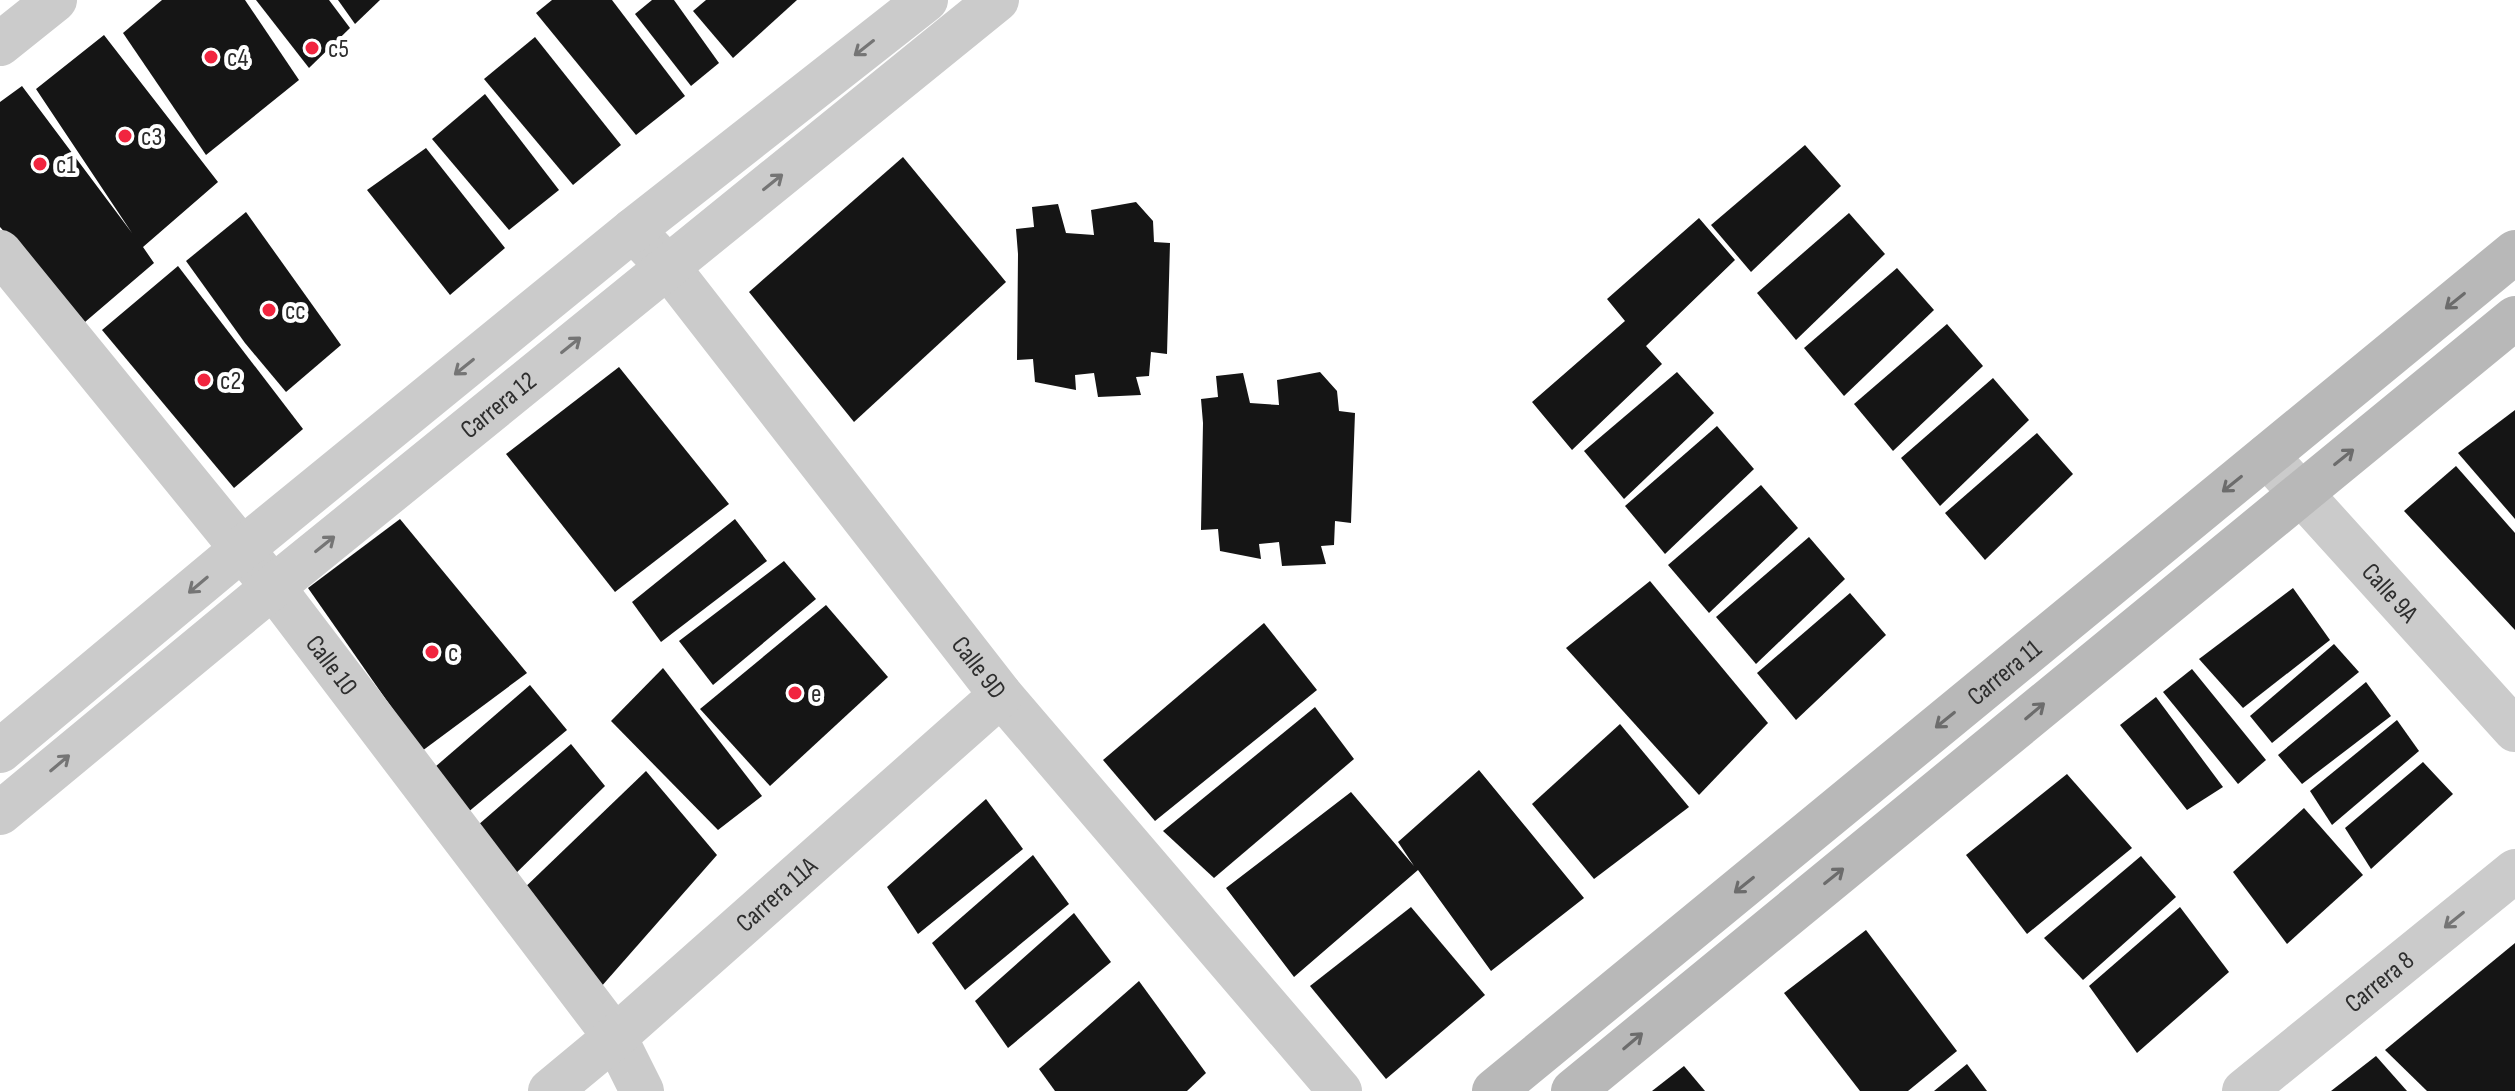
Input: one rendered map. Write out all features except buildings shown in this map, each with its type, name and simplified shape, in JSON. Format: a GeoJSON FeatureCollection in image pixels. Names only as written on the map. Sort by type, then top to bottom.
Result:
{"type":"FeatureCollection","features":[{"type":"Feature","properties":{"kind":"main road","name":"Carrera 11"},"geometry":{"type":"LineString","coordinates":[[1494,1091],[2515,252]]}},
{"type":"Feature","properties":{"kind":"main road","name":"Carrera 11"},"geometry":{"type":"LineString","coordinates":[[1573,1091],[2515,318]]}},
{"type":"Feature","properties":{"kind":"street"},"geometry":{"type":"LineString","coordinates":[[0,44],[55,0]]}},
{"type":"Feature","properties":{"kind":"street","name":"Carrera 12"},"geometry":{"type":"LineString","coordinates":[[0,751],[633,230],[926,0]]}},
{"type":"Feature","properties":{"kind":"street","name":"Carrera 12"},"geometry":{"type":"LineString","coordinates":[[0,813],[273,587],[997,0]]}},
{"type":"Feature","properties":{"kind":"street","name":"Calle 9D"},"geometry":{"type":"LineString","coordinates":[[633,230],[668,267],[1001,695],[1340,1091]]}},
{"type":"Feature","properties":{"kind":"street","name":"Calle 10"},"geometry":{"type":"LineString","coordinates":[[0,252],[273,587],[615,1037],[642,1091]]}},
{"type":"Feature","properties":{"kind":"street","name":"Calle 9A"},"geometry":{"type":"LineString","coordinates":[[2267,456],[2515,730]]}},
{"type":"Feature","properties":{"kind":"street","name":"Carrera 11A"},"geometry":{"type":"LineString","coordinates":[[550,1091],[1001,695]]}},
{"type":"Feature","properties":{"kind":"street","name":"Carrera 8"},"geometry":{"type":"LineString","coordinates":[[2244,1091],[2515,871]]}},
{"type":"Feature","properties":{"kind":"place","name":"c5"},"geometry":{"type":"Point","coordinates":[312,48]}},
{"type":"Feature","properties":{"kind":"place","name":"c4"},"geometry":{"type":"Point","coordinates":[211,57]}},
{"type":"Feature","properties":{"kind":"place","name":"c3"},"geometry":{"type":"Point","coordinates":[125,136]}},
{"type":"Feature","properties":{"kind":"place","name":"c1"},"geometry":{"type":"Point","coordinates":[40,164]}},
{"type":"Feature","properties":{"kind":"place","name":"cc"},"geometry":{"type":"Point","coordinates":[269,310]}},
{"type":"Feature","properties":{"kind":"place","name":"c2"},"geometry":{"type":"Point","coordinates":[204,380]}},
{"type":"Feature","properties":{"kind":"place","name":"c"},"geometry":{"type":"Point","coordinates":[432,652]}},
{"type":"Feature","properties":{"kind":"place","name":"e"},"geometry":{"type":"Point","coordinates":[795,693]}}]}
